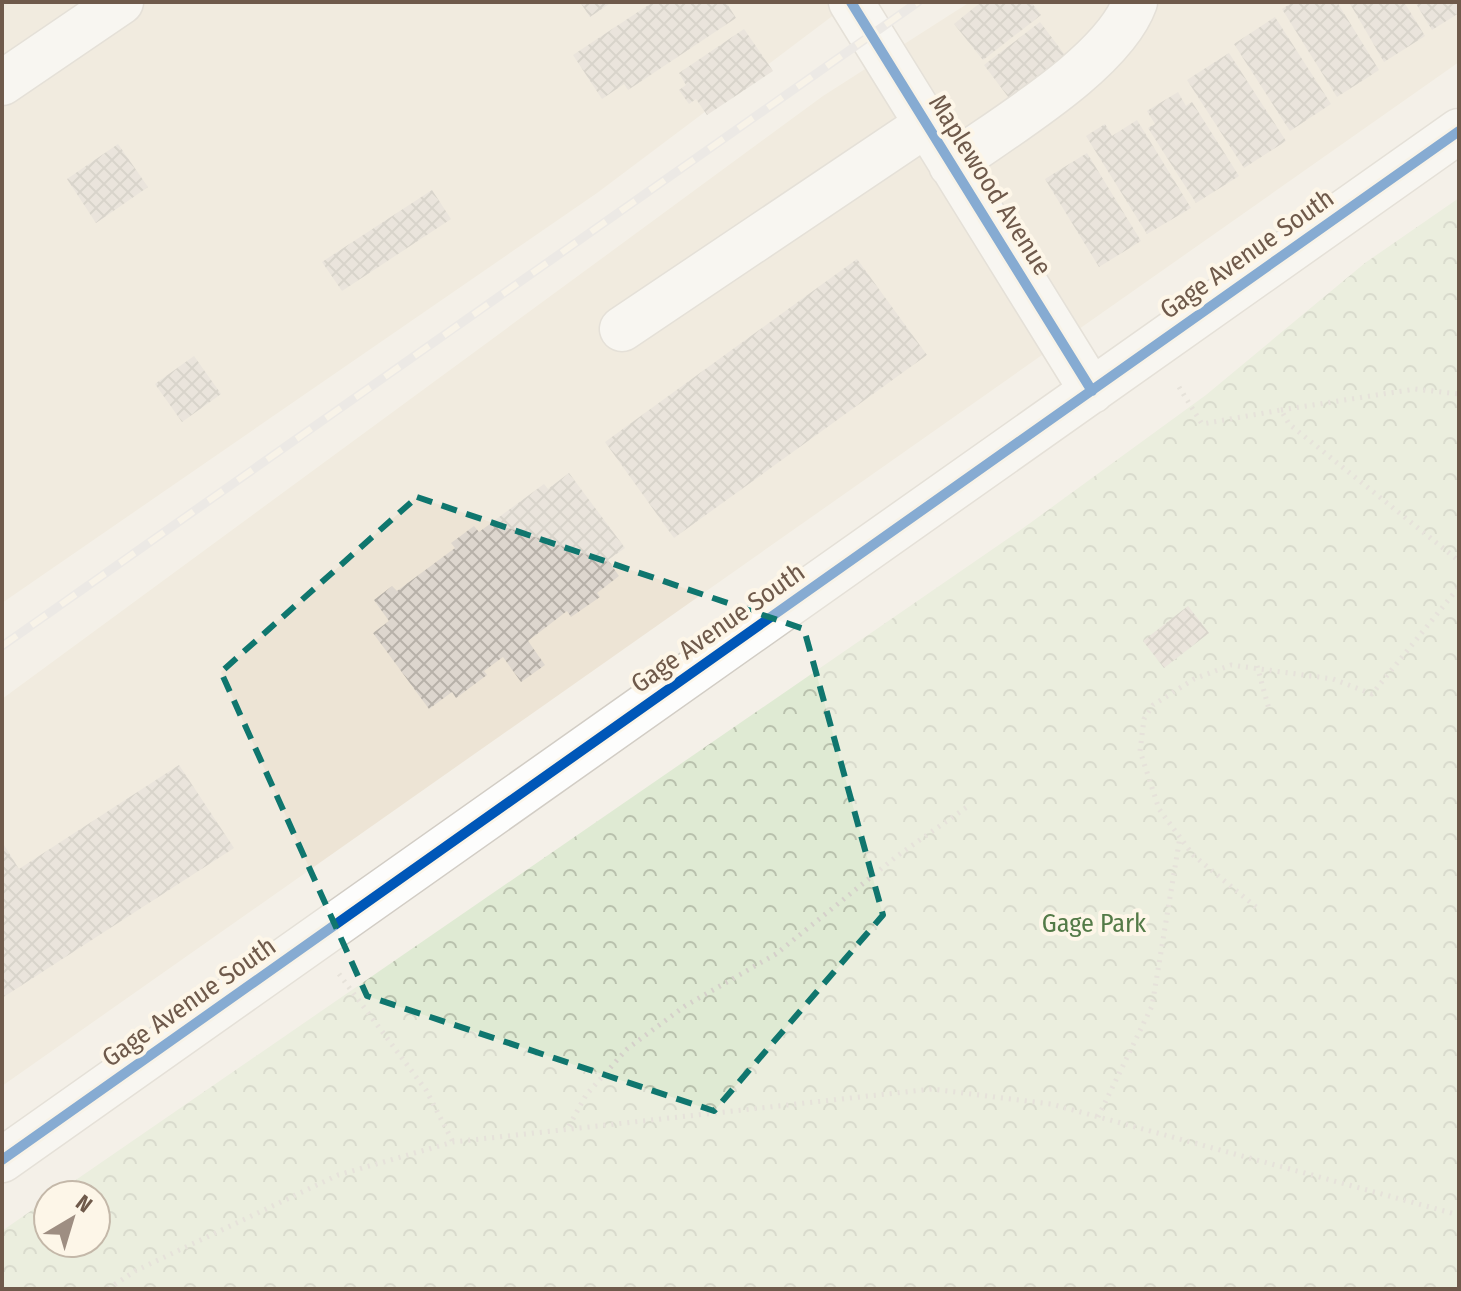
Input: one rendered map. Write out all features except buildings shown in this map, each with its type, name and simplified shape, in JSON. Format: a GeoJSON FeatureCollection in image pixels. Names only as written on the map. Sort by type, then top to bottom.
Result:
{"type":"FeatureCollection","features":[{"type":"Feature","properties":{"kind":"street"},"geometry":{"type":"LineString","coordinates":[[2,83],[121,2]]}},
{"type":"Feature","properties":{"kind":"street"},"geometry":{"type":"LineString","coordinates":[[951,165],[1100,54],[1129,18],[1135,2]]}},
{"type":"Feature","properties":{"kind":"street","name":"Maplewood Avenue"},"geometry":{"type":"LineString","coordinates":[[853,3],[1092,391]]}},
{"type":"Feature","properties":{"kind":"street"},"geometry":{"type":"LineString","coordinates":[[622,329],[927,124]]}},
{"type":"Feature","properties":{"kind":"street","name":"Gage Avenue South"},"geometry":{"type":"LineString","coordinates":[[2,1160],[1459,131]]}},
{"type":"Feature","properties":{"kind":"path"},"geometry":{"type":"LineString","coordinates":[[1179,387],[1202,424],[1415,389],[1459,394]]}},
{"type":"Feature","properties":{"kind":"path"},"geometry":{"type":"LineString","coordinates":[[1281,410],[1289,424],[1459,561]]}},
{"type":"Feature","properties":{"kind":"path"},"geometry":{"type":"LineString","coordinates":[[1256,907],[1193,855],[1159,809],[1140,751],[1144,719],[1153,705],[1194,679],[1231,665],[1257,666],[1333,679],[1372,694],[1459,587]]}},
{"type":"Feature","properties":{"kind":"path"},"geometry":{"type":"LineString","coordinates":[[1257,666],[1269,709]]}},
{"type":"Feature","properties":{"kind":"path"},"geometry":{"type":"LineString","coordinates":[[569,1127],[586,1095],[627,1049],[685,1006],[776,954],[897,856],[967,807]]}},
{"type":"Feature","properties":{"kind":"path"},"geometry":{"type":"LineString","coordinates":[[1098,1117],[1152,1006],[1180,836]]}},
{"type":"Feature","properties":{"kind":"path"},"geometry":{"type":"LineString","coordinates":[[314,940],[426,1090],[453,1142]]}},
{"type":"Feature","properties":{"kind":"path"},"geometry":{"type":"LineString","coordinates":[[108,1289],[135,1271],[338,1175],[453,1142],[932,1089],[1051,1104],[1459,1215]]}},
{"type":"Feature","properties":{"kind":"highlighted area"},"geometry":{"type":"Polygon","coordinates":[[[417,497],[804,629],[883,915],[714,1111],[367,996],[221,672],[417,497]]]}},
{"type":"Feature","properties":{"kind":"shaded area"},"geometry":{"type":"Polygon","coordinates":[[[2,2],[851,2],[597,193],[2,603],[2,2]]]}},
{"type":"Feature","properties":{"kind":"shaded area"},"geometry":{"type":"Polygon","coordinates":[[[970,2],[1459,2],[1459,62],[2,1086],[2,699],[823,96],[970,2]]]}},
{"type":"Feature","properties":{"kind":"green space","name":"Gage Park"},"geometry":{"type":"Polygon","coordinates":[[[1459,198],[1459,1289],[2,1289],[2,1231],[32,1210],[32,1259],[112,1259],[112,1179],[77,1179],[1022,529],[1206,395],[1365,263],[1459,198]]]}},
{"type":"Feature","properties":{"kind":"railway"},"geometry":{"type":"LineString","coordinates":[[2,646],[918,2]]}},
{"type":"Feature","properties":{"kind":"cycle path"},"geometry":{"type":"LineString","coordinates":[[851,2],[1092,391]]}},
{"type":"Feature","properties":{"kind":"cycle path"},"geometry":{"type":"LineString","coordinates":[[2,1160],[1459,131]]}}]}
